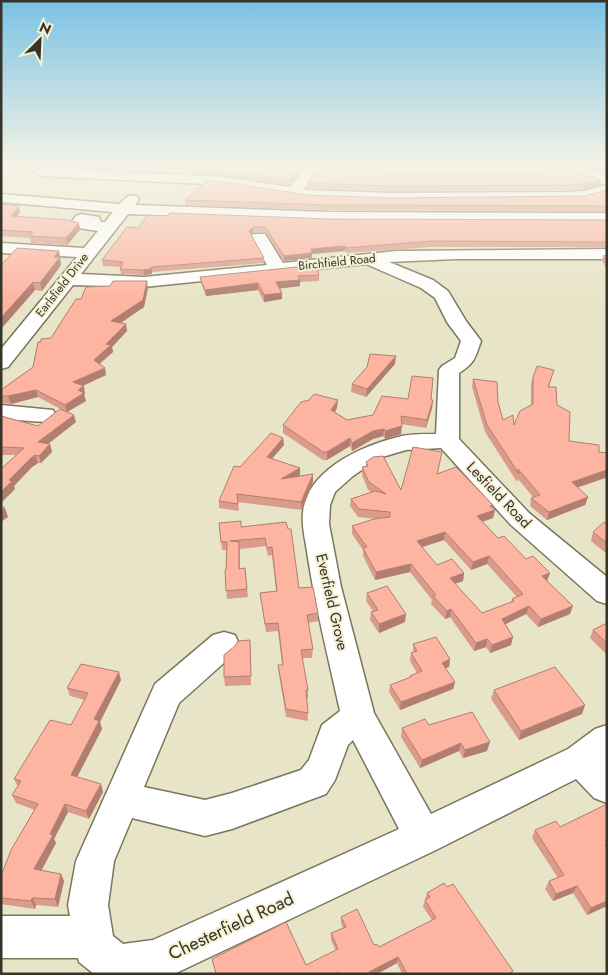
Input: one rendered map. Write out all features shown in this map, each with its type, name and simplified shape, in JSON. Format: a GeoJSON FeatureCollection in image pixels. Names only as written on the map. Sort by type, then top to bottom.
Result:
{"type":"FeatureCollection","features":[{"type":"Feature","properties":{"kind":"street","name":"Earlsfield Drive"},"geometry":{"type":"LineString","coordinates":[[1,363],[88,253],[124,212]]}},
{"type":"Feature","properties":{"kind":"street"},"geometry":{"type":"LineString","coordinates":[[199,212],[388,218],[607,218]]}},
{"type":"Feature","properties":{"kind":"street"},"geometry":{"type":"LineString","coordinates":[[90,225],[110,227]]}},
{"type":"Feature","properties":{"kind":"street"},"geometry":{"type":"LineString","coordinates":[[260,237],[277,268]]}},
{"type":"Feature","properties":{"kind":"street"},"geometry":{"type":"LineString","coordinates":[[1,248],[88,253]]}},
{"type":"Feature","properties":{"kind":"street","name":"Birchfield Road"},"geometry":{"type":"LineString","coordinates":[[67,279],[144,282],[365,258],[456,254],[607,254]]}},
{"type":"Feature","properties":{"kind":"street"},"geometry":{"type":"LineString","coordinates":[[365,258],[427,284],[442,295],[457,322],[471,341],[464,361],[449,370],[447,440]]}},
{"type":"Feature","properties":{"kind":"street"},"geometry":{"type":"LineString","coordinates":[[1,412],[45,415]]}},
{"type":"Feature","properties":{"kind":"street","name":"Lesfield Road"},"geometry":{"type":"LineString","coordinates":[[447,440],[520,519],[607,593]]}},
{"type":"Feature","properties":{"kind":"street","name":"Everfield Grove"},"geometry":{"type":"LineString","coordinates":[[423,837],[358,716],[327,587],[316,524],[317,505],[324,488],[344,470],[371,453],[404,443],[447,440]]}},
{"type":"Feature","properties":{"kind":"street","name":"Chesterfield Road"},"geometry":{"type":"LineString","coordinates":[[224,644],[166,694],[95,861],[88,905],[94,947],[117,966],[155,961],[423,837],[594,750]]}},
{"type":"Feature","properties":{"kind":"street"},"geometry":{"type":"LineString","coordinates":[[122,798],[205,818],[232,811],[313,782],[323,769],[334,736],[358,716]]}},
{"type":"Feature","properties":{"kind":"street"},"geometry":{"type":"LineString","coordinates":[[594,750],[607,786]]}},
{"type":"Feature","properties":{"kind":"street"},"geometry":{"type":"LineString","coordinates":[[1,937],[92,937]]}},
{"type":"Feature","properties":{"kind":"building"},"geometry":{"type":"Polygon","coordinates":[[[1,212],[15,212],[11,216],[68,220],[79,223],[66,238],[30,236],[33,232],[1,230],[1,212]]]}},
{"type":"Feature","properties":{"kind":"building"},"geometry":{"type":"Polygon","coordinates":[[[170,213],[329,219],[607,220],[607,242],[432,241],[311,249],[312,253],[284,256],[265,227],[253,227],[249,231],[264,258],[152,267],[151,269],[143,270],[120,269],[123,262],[102,260],[127,227],[138,228],[148,215],[167,216],[170,213]]]}},
{"type":"Feature","properties":{"kind":"building"},"geometry":{"type":"Polygon","coordinates":[[[17,248],[59,251],[54,257],[60,257],[40,283],[33,282],[1,318],[1,265],[17,248]]]}},
{"type":"Feature","properties":{"kind":"building"},"geometry":{"type":"Polygon","coordinates":[[[316,265],[319,275],[298,276],[300,280],[276,282],[282,293],[264,295],[258,283],[205,290],[200,277],[316,265]]]}},
{"type":"Feature","properties":{"kind":"building"},"geometry":{"type":"Polygon","coordinates":[[[113,281],[147,281],[143,300],[111,321],[126,324],[106,344],[111,345],[94,360],[105,368],[73,382],[84,386],[78,390],[84,393],[65,405],[36,390],[1,396],[1,390],[33,367],[38,342],[41,342],[41,339],[51,338],[76,299],[81,299],[86,287],[110,286],[113,281]]]}},
{"type":"Feature","properties":{"kind":"building"},"geometry":{"type":"Polygon","coordinates":[[[370,354],[396,356],[367,389],[352,384],[367,367],[370,354]]]}},
{"type":"Feature","properties":{"kind":"building"},"geometry":{"type":"Polygon","coordinates":[[[537,366],[554,370],[548,387],[556,387],[557,405],[570,412],[569,441],[599,445],[599,452],[607,453],[607,470],[572,482],[588,497],[549,512],[531,498],[540,495],[518,469],[519,474],[487,425],[473,379],[497,382],[498,402],[503,420],[513,415],[514,425],[520,411],[533,404],[533,377],[537,366]]]}},
{"type":"Feature","properties":{"kind":"building"},"geometry":{"type":"Polygon","coordinates":[[[412,376],[433,378],[431,400],[433,400],[427,420],[401,416],[402,426],[385,431],[384,429],[373,431],[352,443],[350,438],[327,452],[323,452],[283,425],[301,402],[309,400],[314,394],[338,400],[331,410],[347,420],[373,415],[382,396],[408,399],[412,376]]]}},
{"type":"Feature","properties":{"kind":"building"},"geometry":{"type":"Polygon","coordinates":[[[60,409],[74,415],[38,442],[50,444],[39,456],[35,455],[30,459],[9,480],[12,481],[1,492],[1,469],[24,448],[1,447],[1,416],[38,426],[60,409]]]}},
{"type":"Feature","properties":{"kind":"building"},"geometry":{"type":"Polygon","coordinates":[[[271,433],[283,438],[267,457],[300,468],[281,479],[313,474],[301,502],[237,494],[238,504],[219,501],[234,466],[240,467],[271,433]]]}},
{"type":"Feature","properties":{"kind":"building"},"geometry":{"type":"Polygon","coordinates":[[[413,447],[442,452],[437,474],[456,467],[493,505],[490,506],[495,510],[477,516],[498,538],[504,536],[526,559],[533,556],[550,573],[542,576],[573,606],[541,619],[529,606],[502,619],[513,637],[492,645],[487,639],[476,643],[451,609],[447,611],[433,596],[436,595],[411,564],[376,572],[363,548],[367,547],[352,526],[374,519],[390,517],[390,512],[359,509],[351,499],[375,491],[386,494],[369,482],[362,467],[368,466],[366,462],[373,457],[383,456],[401,490],[413,447]],[[445,532],[417,541],[437,565],[452,559],[464,573],[450,578],[482,613],[514,601],[512,599],[523,594],[489,556],[473,562],[445,532]]]}},
{"type":"Feature","properties":{"kind":"building"},"geometry":{"type":"Polygon","coordinates":[[[241,521],[241,527],[286,522],[288,529],[291,529],[299,588],[313,587],[318,613],[307,615],[313,649],[301,650],[308,690],[306,690],[308,713],[286,709],[278,665],[283,665],[278,623],[265,624],[260,593],[277,591],[272,547],[267,548],[265,538],[230,541],[239,542],[239,569],[245,568],[247,589],[226,591],[227,542],[221,542],[219,523],[241,521]]]}},
{"type":"Feature","properties":{"kind":"building"},"geometry":{"type":"Polygon","coordinates":[[[604,522],[607,525],[607,543],[593,532],[604,522]]]}},
{"type":"Feature","properties":{"kind":"building"},"geometry":{"type":"Polygon","coordinates":[[[387,586],[406,614],[379,624],[371,612],[378,610],[367,593],[387,586]]]}},
{"type":"Feature","properties":{"kind":"building"},"geometry":{"type":"Polygon","coordinates":[[[607,623],[607,643],[593,630],[607,623]]]}},
{"type":"Feature","properties":{"kind":"building"},"geometry":{"type":"Polygon","coordinates":[[[436,637],[450,659],[442,663],[455,682],[401,702],[390,685],[422,671],[411,653],[417,651],[413,644],[436,637]]]}},
{"type":"Feature","properties":{"kind":"building"},"geometry":{"type":"Polygon","coordinates":[[[250,640],[251,676],[224,677],[224,655],[238,641],[250,640]]]}},
{"type":"Feature","properties":{"kind":"building"},"geometry":{"type":"Polygon","coordinates":[[[81,664],[119,672],[94,719],[99,721],[71,775],[101,784],[86,811],[65,804],[50,834],[53,835],[34,869],[61,874],[55,899],[32,898],[31,901],[1,898],[1,876],[11,850],[38,804],[12,795],[21,781],[14,779],[50,720],[71,725],[88,693],[67,688],[81,664]]]}},
{"type":"Feature","properties":{"kind":"building"},"geometry":{"type":"Polygon","coordinates":[[[555,667],[585,705],[521,731],[494,690],[555,667]]]}},
{"type":"Feature","properties":{"kind":"building"},"geometry":{"type":"Polygon","coordinates":[[[472,712],[490,742],[465,750],[461,743],[422,760],[402,728],[425,719],[429,725],[472,712]]]}},
{"type":"Feature","properties":{"kind":"building"},"geometry":{"type":"Polygon","coordinates":[[[607,804],[607,844],[605,845],[607,848],[607,901],[591,908],[577,886],[556,894],[549,881],[564,875],[535,830],[556,821],[560,827],[607,804]]]}},
{"type":"Feature","properties":{"kind":"building"},"geometry":{"type":"Polygon","coordinates":[[[444,883],[447,887],[453,884],[513,971],[509,974],[407,974],[398,957],[369,972],[370,974],[337,974],[337,972],[335,974],[216,974],[212,959],[286,922],[306,965],[338,949],[331,933],[346,927],[341,917],[357,909],[374,945],[377,944],[379,947],[436,918],[425,900],[430,897],[427,893],[444,883]]]}}]}
